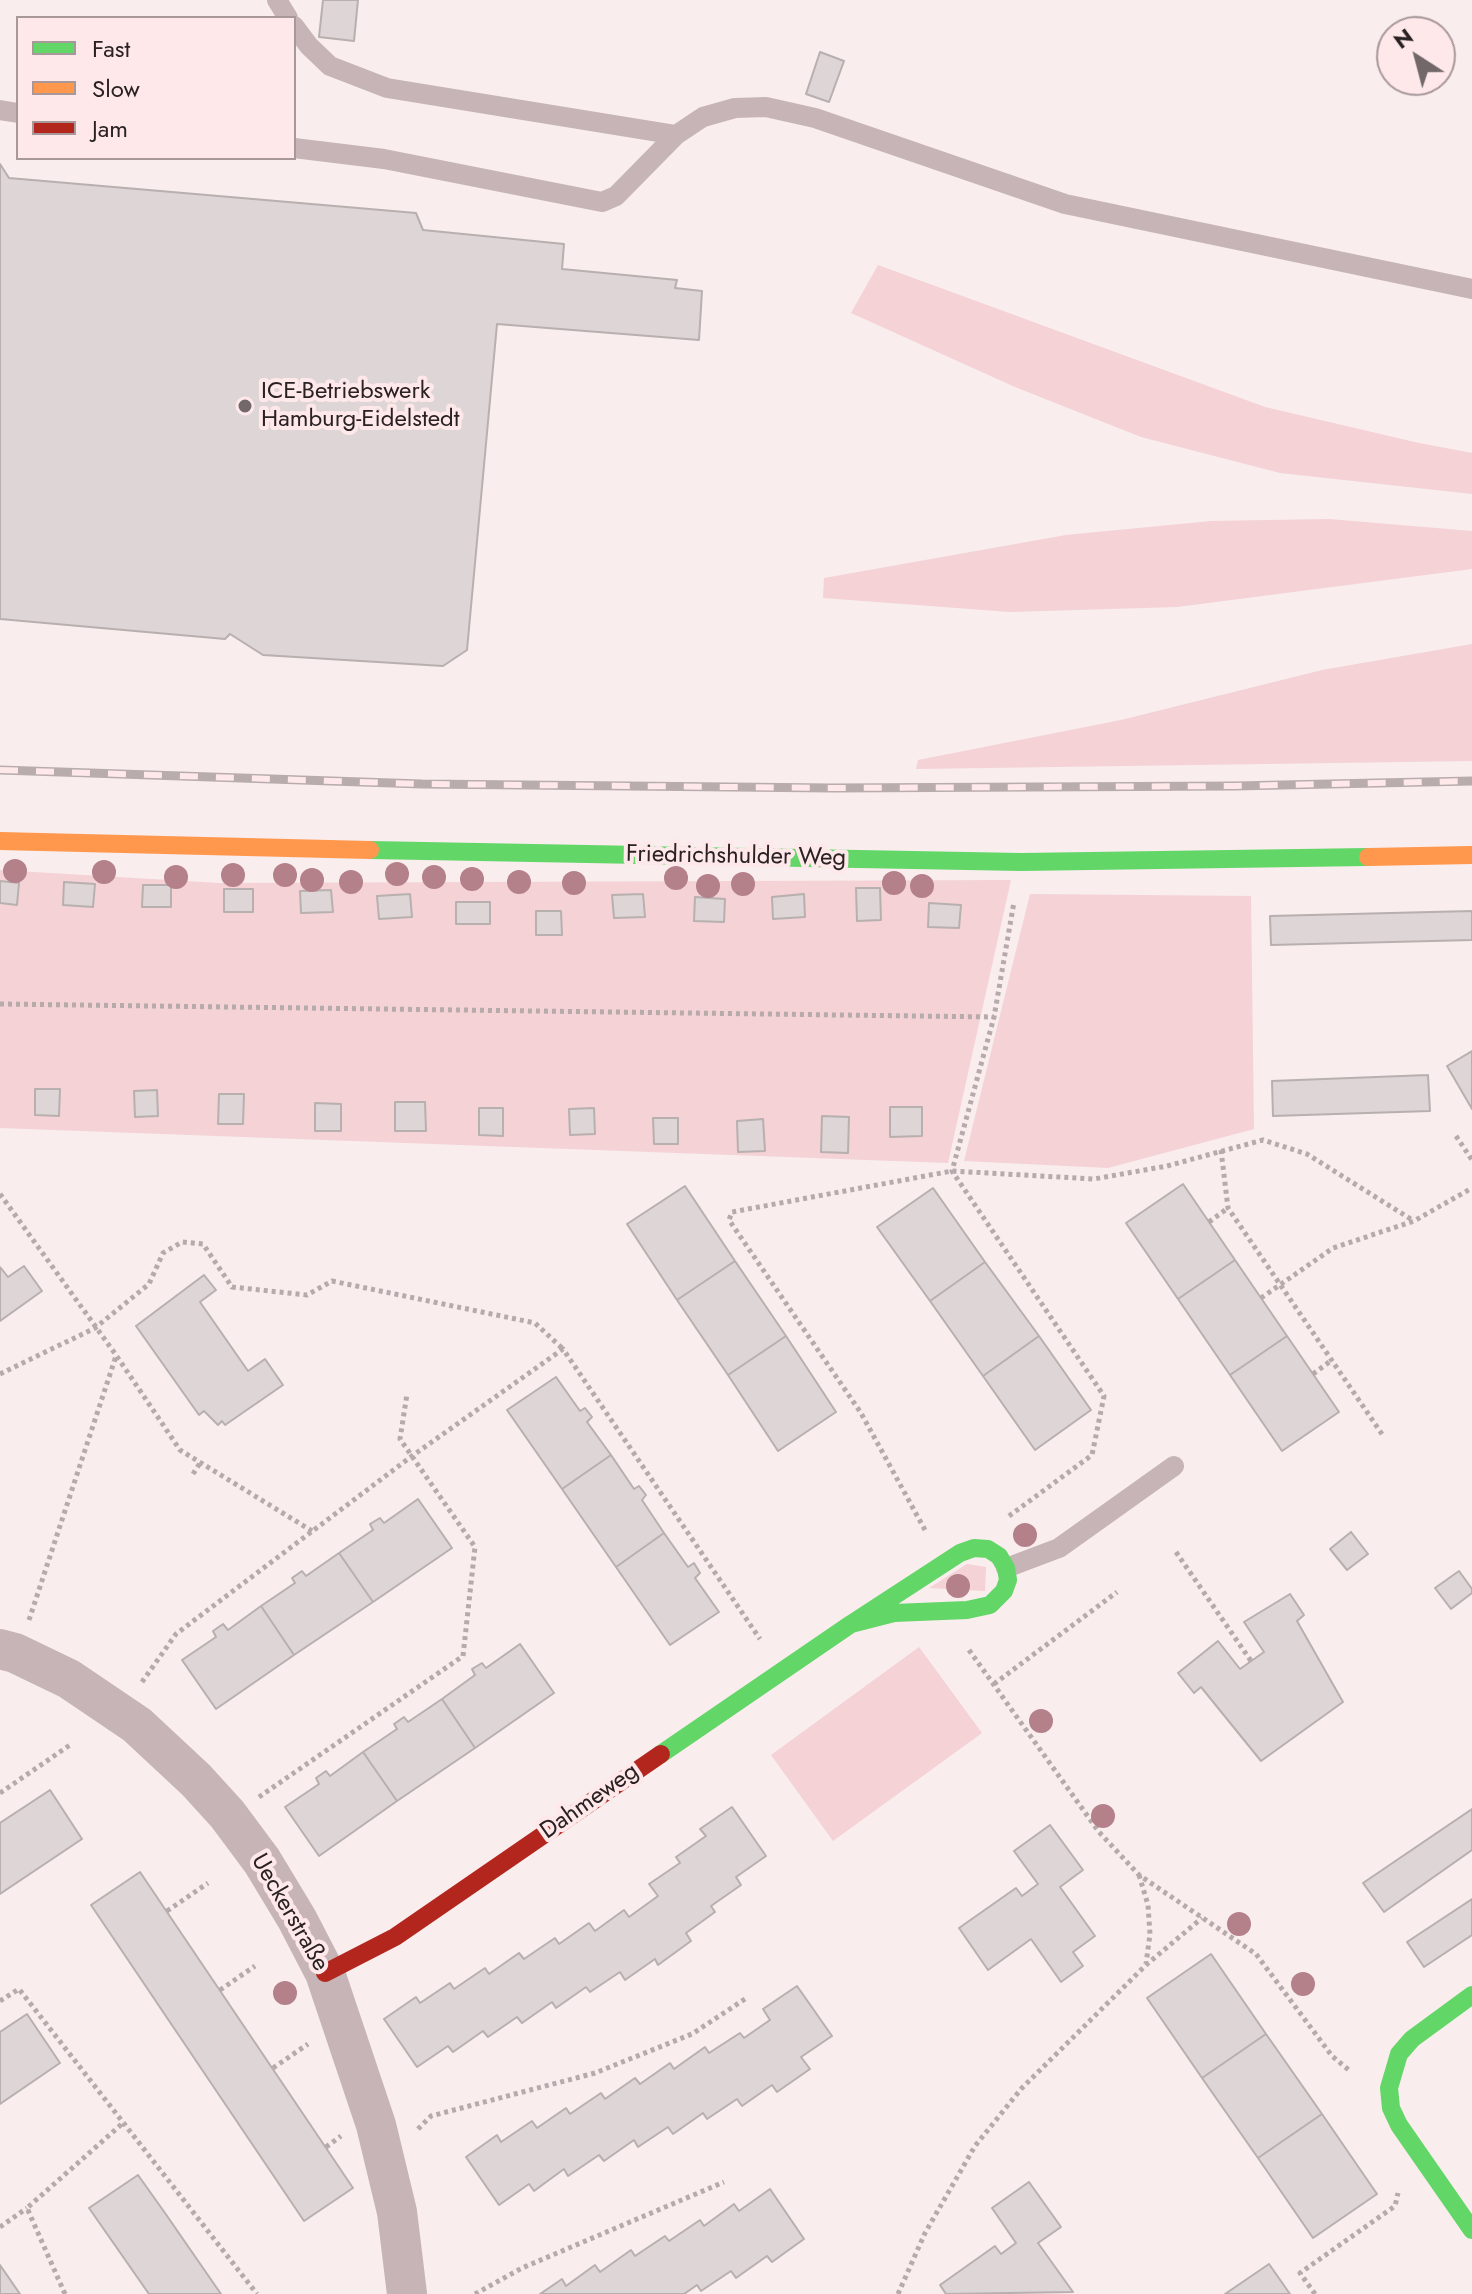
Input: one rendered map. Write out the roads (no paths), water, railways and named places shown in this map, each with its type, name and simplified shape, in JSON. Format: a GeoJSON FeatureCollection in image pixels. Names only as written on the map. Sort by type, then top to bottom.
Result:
{"type":"FeatureCollection","features":[{"type":"Feature","properties":{"kind":"street","name":"Friedrichshulder Weg"},"geometry":{"type":"LineString","coordinates":[[0,841],[1021,862],[1472,855]]}},
{"type":"Feature","properties":{"kind":"street","name":"Dahmeweg"},"geometry":{"type":"LineString","coordinates":[[325,1973],[395,1937],[851,1624],[968,1549],[982,1548],[994,1552],[1006,1568],[1008,1580],[1004,1591],[990,1605],[967,1610],[894,1613],[851,1624]]}},
{"type":"Feature","properties":{"kind":"street","name":"Ueckerstraße"},"geometry":{"type":"LineString","coordinates":[[12,1640],[15,1653],[81,1686],[137,1725],[227,1814],[262,1861],[325,1973],[376,2125],[397,2212],[407,2294]]}},
{"type":"Feature","properties":{"kind":"street"},"geometry":{"type":"LineString","coordinates":[[1472,1995],[1412,2039],[1399,2054],[1389,2088],[1391,2108],[1399,2125],[1472,2230]]}},
{"type":"Feature","properties":{"kind":"lane"},"geometry":{"type":"LineString","coordinates":[[296,29],[330,66],[387,88],[676,135]]}},
{"type":"Feature","properties":{"kind":"lane"},"geometry":{"type":"LineString","coordinates":[[296,148],[384,159],[602,202],[616,196],[676,135],[703,117],[735,108],[766,107],[815,118],[1065,204],[1472,289]]}},
{"type":"Feature","properties":{"kind":"lane"},"geometry":{"type":"LineString","coordinates":[[1006,1568],[1059,1548],[1174,1466]]}},
{"type":"Feature","properties":{"kind":"railway"},"geometry":{"type":"LineString","coordinates":[[0,770],[422,784],[833,788],[1235,786],[1472,781]]}},
{"type":"Feature","properties":{"kind":"place","name":"ICE-Betriebswerk Hamburg-Eidelstedt"},"geometry":{"type":"Point","coordinates":[245,406]}}]}
